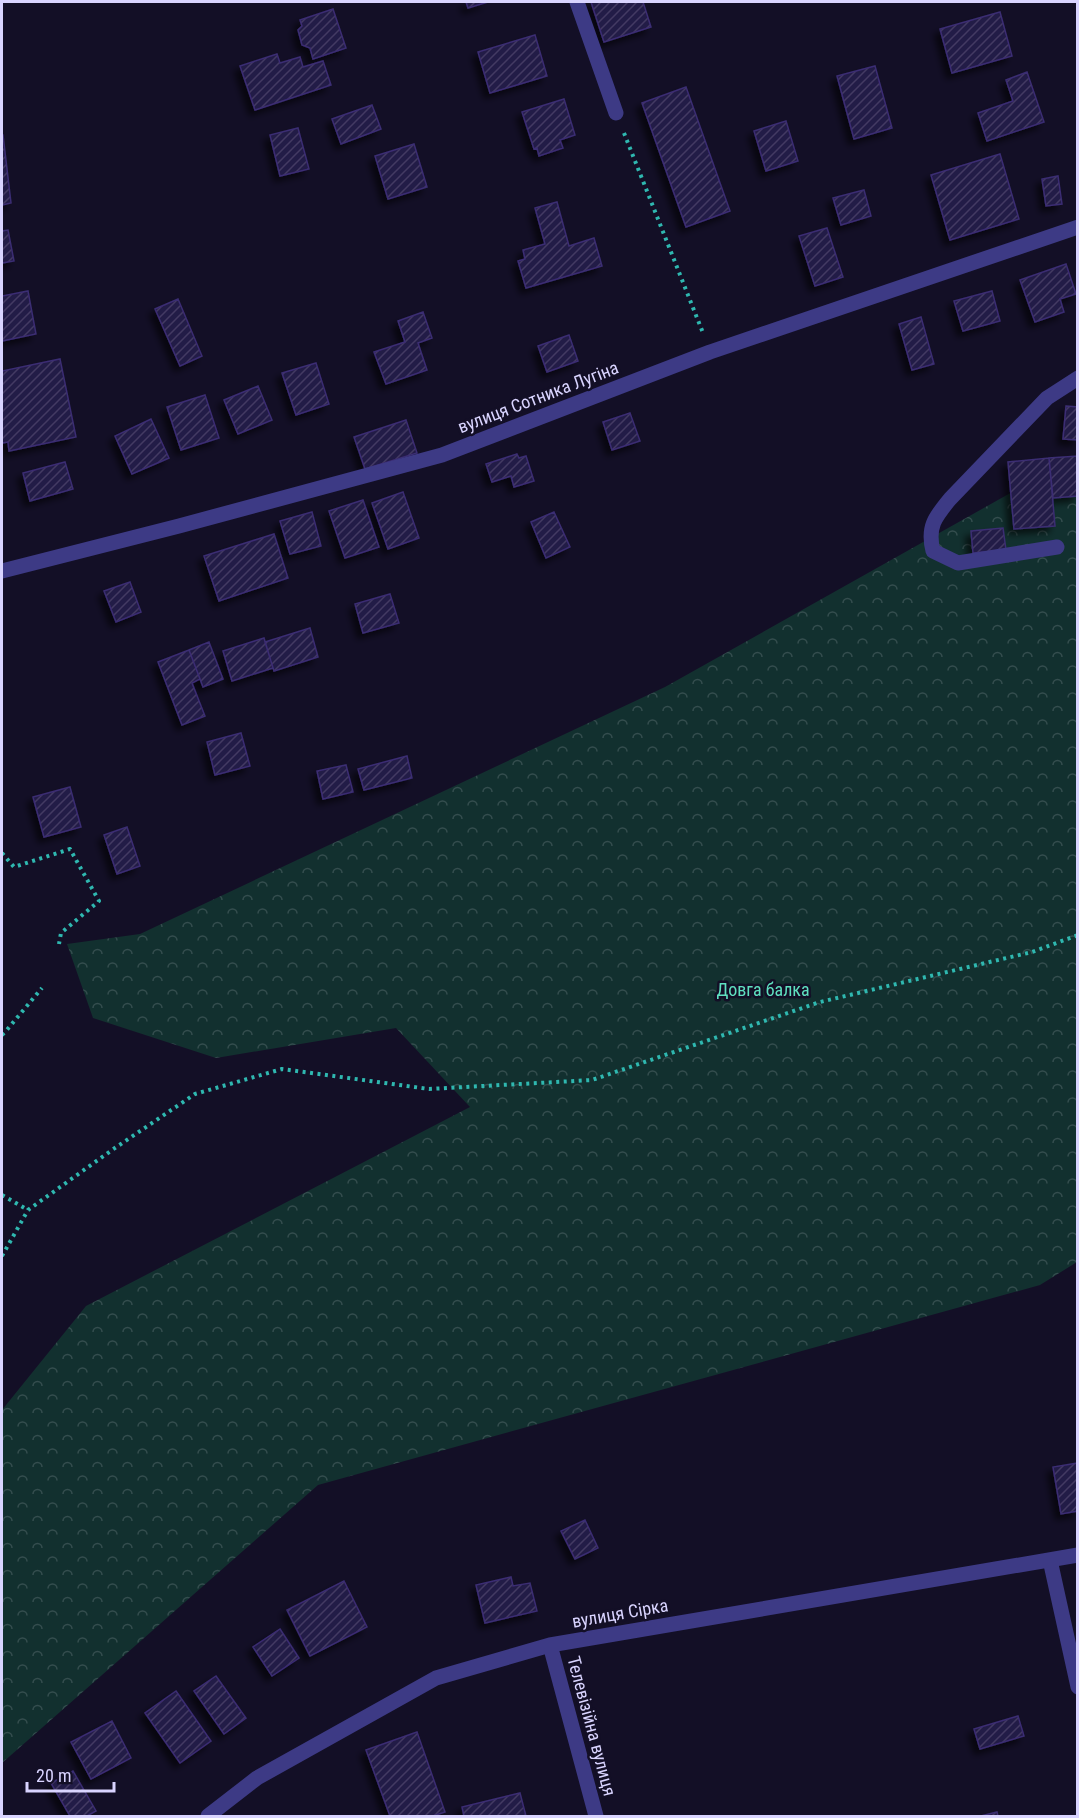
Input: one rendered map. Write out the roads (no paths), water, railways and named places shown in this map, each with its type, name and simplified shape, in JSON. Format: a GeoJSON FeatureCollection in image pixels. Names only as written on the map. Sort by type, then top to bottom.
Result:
{"type":"FeatureCollection","features":[{"type":"Feature","properties":{"kind":"street"},"geometry":{"type":"LineString","coordinates":[[577,2],[616,113]]}},
{"type":"Feature","properties":{"kind":"street","name":"вулиця Сотника Лугіна"},"geometry":{"type":"LineString","coordinates":[[2,571],[442,455],[710,352],[1077,227]]}},
{"type":"Feature","properties":{"kind":"street"},"geometry":{"type":"LineString","coordinates":[[1057,547],[958,563],[933,551],[930,540],[931,526],[950,499],[1047,398],[1077,378]]}},
{"type":"Feature","properties":{"kind":"street","name":"вулиця Сірка"},"geometry":{"type":"LineString","coordinates":[[208,1816],[257,1778],[436,1678],[550,1645],[1077,1555]]}},
{"type":"Feature","properties":{"kind":"street"},"geometry":{"type":"LineString","coordinates":[[1050,1560],[1077,1687]]}},
{"type":"Feature","properties":{"kind":"street","name":"Телевізійна вулиця"},"geometry":{"type":"LineString","coordinates":[[550,1645],[596,1816]]}},
{"type":"Feature","properties":{"kind":"park label","name":"Довга балка"},"geometry":{"type":"Point","coordinates":[763,989]}}]}
